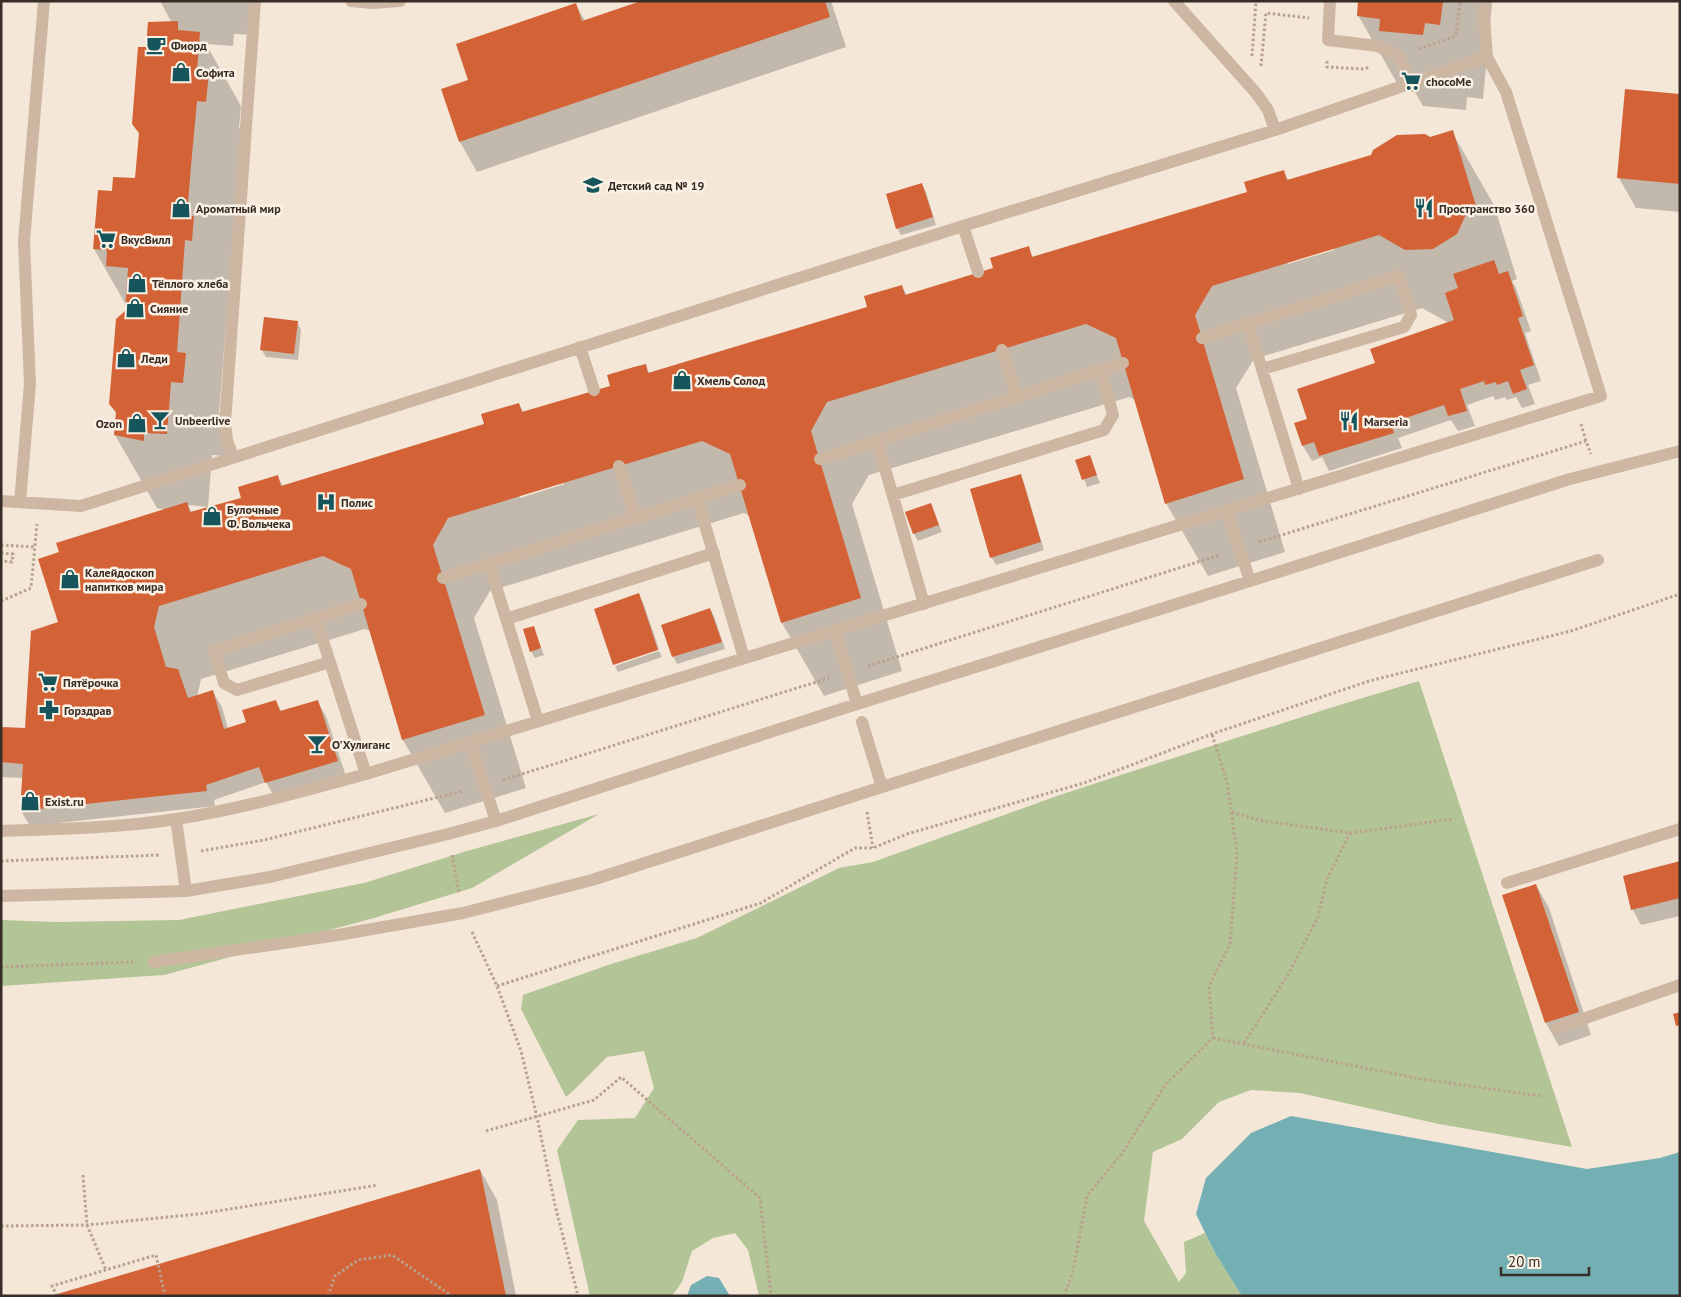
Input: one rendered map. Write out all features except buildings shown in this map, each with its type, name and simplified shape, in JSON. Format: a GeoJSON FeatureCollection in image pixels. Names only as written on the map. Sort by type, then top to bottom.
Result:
{"type":"FeatureCollection","features":[{"type":"Feature","properties":{"kind":"lane"},"geometry":{"type":"LineString","coordinates":[[20,502],[30,384],[24,241],[44,1]]}},
{"type":"Feature","properties":{"kind":"lane"},"geometry":{"type":"LineString","coordinates":[[232,457],[225,423],[255,1]]}},
{"type":"Feature","properties":{"kind":"lane"},"geometry":{"type":"LineString","coordinates":[[351,1],[372,3],[400,1]]}},
{"type":"Feature","properties":{"kind":"lane"},"geometry":{"type":"LineString","coordinates":[[1174,1],[1256,93],[1268,110],[1275,130]]}},
{"type":"Feature","properties":{"kind":"lane"},"geometry":{"type":"LineString","coordinates":[[1330,1],[1328,40],[1378,46],[1399,56],[1409,84]]}},
{"type":"Feature","properties":{"kind":"lane"},"geometry":{"type":"LineString","coordinates":[[1,831],[96,828],[176,819],[270,800],[366,774],[1600,396],[1506,92],[1487,57],[1484,17],[1485,1]]}},
{"type":"Feature","properties":{"kind":"lane"},"geometry":{"type":"LineString","coordinates":[[1,501],[81,506],[963,226],[1275,130],[1487,57]]}},
{"type":"Feature","properties":{"kind":"lane"},"geometry":{"type":"LineString","coordinates":[[963,226],[978,272]]}},
{"type":"Feature","properties":{"kind":"lane"},"geometry":{"type":"LineString","coordinates":[[1202,338],[1399,276],[1411,315],[1404,327],[1262,369]]}},
{"type":"Feature","properties":{"kind":"lane"},"geometry":{"type":"LineString","coordinates":[[1248,324],[1300,489]]}},
{"type":"Feature","properties":{"kind":"lane"},"geometry":{"type":"LineString","coordinates":[[580,347],[594,390]]}},
{"type":"Feature","properties":{"kind":"lane"},"geometry":{"type":"LineString","coordinates":[[1002,350],[1017,397]]}},
{"type":"Feature","properties":{"kind":"lane"},"geometry":{"type":"LineString","coordinates":[[820,459],[1123,363]]}},
{"type":"Feature","properties":{"kind":"lane"},"geometry":{"type":"LineString","coordinates":[[893,495],[1104,430],[1113,415],[1101,370]]}},
{"type":"Feature","properties":{"kind":"lane"},"geometry":{"type":"LineString","coordinates":[[877,441],[924,604]]}},
{"type":"Feature","properties":{"kind":"lane"},"geometry":{"type":"LineString","coordinates":[[1,896],[186,891],[270,877],[448,834],[496,821],[856,704],[1570,479],[1680,451]]}},
{"type":"Feature","properties":{"kind":"lane"},"geometry":{"type":"LineString","coordinates":[[619,466],[635,517]]}},
{"type":"Feature","properties":{"kind":"lane"},"geometry":{"type":"LineString","coordinates":[[443,578],[740,485]]}},
{"type":"Feature","properties":{"kind":"lane"},"geometry":{"type":"LineString","coordinates":[[697,498],[744,658]]}},
{"type":"Feature","properties":{"kind":"lane"},"geometry":{"type":"LineString","coordinates":[[1226,511],[1250,581]]}},
{"type":"Feature","properties":{"kind":"lane"},"geometry":{"type":"LineString","coordinates":[[506,619],[714,553]]}},
{"type":"Feature","properties":{"kind":"lane"},"geometry":{"type":"LineString","coordinates":[[154,962],[338,935],[463,913],[592,880],[1598,560]]}},
{"type":"Feature","properties":{"kind":"lane"},"geometry":{"type":"LineString","coordinates":[[488,564],[538,722]]}},
{"type":"Feature","properties":{"kind":"lane"},"geometry":{"type":"LineString","coordinates":[[330,662],[237,690],[224,682],[214,651],[361,604]]}},
{"type":"Feature","properties":{"kind":"lane"},"geometry":{"type":"LineString","coordinates":[[316,618],[366,774]]}},
{"type":"Feature","properties":{"kind":"lane"},"geometry":{"type":"LineString","coordinates":[[835,630],[856,704]]}},
{"type":"Feature","properties":{"kind":"lane"},"geometry":{"type":"LineString","coordinates":[[862,722],[882,787]]}},
{"type":"Feature","properties":{"kind":"lane"},"geometry":{"type":"LineString","coordinates":[[470,742],[496,821]]}},
{"type":"Feature","properties":{"kind":"lane"},"geometry":{"type":"LineString","coordinates":[[176,819],[186,891]]}},
{"type":"Feature","properties":{"kind":"lane"},"geometry":{"type":"LineString","coordinates":[[1507,883],[1680,830]]}},
{"type":"Feature","properties":{"kind":"lane"},"geometry":{"type":"LineString","coordinates":[[1557,1028],[1680,985]]}},
{"type":"Feature","properties":{"kind":"path"},"geometry":{"type":"LineString","coordinates":[[1256,1],[1252,56],[1261,68]]}},
{"type":"Feature","properties":{"kind":"path"},"geometry":{"type":"LineString","coordinates":[[1327,67],[1364,69],[1456,36],[1460,1]]}},
{"type":"Feature","properties":{"kind":"path"},"geometry":{"type":"LineString","coordinates":[[1263,52],[1266,13],[1329,20]]}},
{"type":"Feature","properties":{"kind":"path"},"geometry":{"type":"LineString","coordinates":[[1,862],[180,854],[264,840],[484,786],[1239,548],[1586,441],[1597,472]]}},
{"type":"Feature","properties":{"kind":"path"},"geometry":{"type":"LineString","coordinates":[[1,601],[30,588],[37,523]]}},
{"type":"Feature","properties":{"kind":"path"},"geometry":{"type":"LineString","coordinates":[[1,545],[35,547]]}},
{"type":"Feature","properties":{"kind":"path"},"geometry":{"type":"LineString","coordinates":[[1,553],[13,554],[12,562],[1,561]]}},
{"type":"Feature","properties":{"kind":"path"},"geometry":{"type":"LineString","coordinates":[[497,986],[761,903],[855,848],[873,848],[907,834],[1087,782],[1212,734],[1369,681],[1571,631],[1680,594]]}},
{"type":"Feature","properties":{"kind":"path"},"geometry":{"type":"LineString","coordinates":[[1064,1296],[1074,1272],[1087,1196],[1123,1152],[1165,1086],[1213,1038],[1209,986],[1230,944],[1237,854],[1227,782],[1212,734]]}},
{"type":"Feature","properties":{"kind":"path"},"geometry":{"type":"LineString","coordinates":[[864,792],[873,848]]}},
{"type":"Feature","properties":{"kind":"path"},"geometry":{"type":"LineString","coordinates":[[1231,812],[1258,820],[1350,833],[1453,819]]}},
{"type":"Feature","properties":{"kind":"path"},"geometry":{"type":"LineString","coordinates":[[1244,1044],[1288,976],[1318,917],[1327,879],[1350,833]]}},
{"type":"Feature","properties":{"kind":"path"},"geometry":{"type":"LineString","coordinates":[[448,834],[463,913],[497,986],[521,1050],[555,1205],[578,1296]]}},
{"type":"Feature","properties":{"kind":"path"},"geometry":{"type":"LineString","coordinates":[[1,967],[154,962]]}},
{"type":"Feature","properties":{"kind":"path"},"geometry":{"type":"LineString","coordinates":[[1213,1038],[1421,1079],[1540,1096]]}},
{"type":"Feature","properties":{"kind":"path"},"geometry":{"type":"LineString","coordinates":[[486,1131],[594,1100],[621,1077],[760,1198],[771,1296]]}},
{"type":"Feature","properties":{"kind":"path"},"geometry":{"type":"LineString","coordinates":[[83,1175],[87,1225],[106,1270]]}},
{"type":"Feature","properties":{"kind":"path"},"geometry":{"type":"LineString","coordinates":[[1,1226],[87,1225],[199,1214],[378,1185]]}},
{"type":"Feature","properties":{"kind":"path"},"geometry":{"type":"LineString","coordinates":[[57,1296],[52,1286],[156,1255],[165,1296]]}},
{"type":"Feature","properties":{"kind":"path"},"geometry":{"type":"LineString","coordinates":[[328,1296],[335,1276],[358,1260],[392,1255],[452,1296]]}},
{"type":"Feature","properties":{"kind":"green space"},"geometry":{"type":"Polygon","coordinates":[[[1419,681],[1572,1147],[1439,1124],[1300,1093],[1251,1090],[1219,1102],[1182,1139],[1153,1152],[1144,1221],[1179,1282],[1186,1273],[1184,1242],[1205,1233],[1215,1253],[1242,1296],[759,1296],[748,1250],[735,1233],[713,1238],[692,1251],[682,1282],[672,1296],[590,1296],[557,1150],[578,1120],[635,1118],[654,1088],[644,1051],[607,1057],[566,1097],[521,1009],[523,995],[611,964],[697,938],[839,868],[873,862],[1057,796],[1419,681]]]}},
{"type":"Feature","properties":{"kind":"green space"},"geometry":{"type":"Polygon","coordinates":[[[599,814],[472,888],[374,918],[164,975],[1,986],[1,920],[56,922],[179,920],[364,883],[467,851],[599,814]]]}},
{"type":"Feature","properties":{"kind":"water"},"geometry":{"type":"Polygon","coordinates":[[[1291,1116],[1587,1169],[1660,1158],[1680,1152],[1680,1296],[1242,1296],[1215,1253],[1196,1214],[1206,1178],[1251,1133],[1291,1116]]]}},
{"type":"Feature","properties":{"kind":"water"},"geometry":{"type":"Polygon","coordinates":[[[707,1276],[719,1278],[730,1296],[687,1296],[691,1285],[707,1276]]]}},
{"type":"Feature","properties":{"kind":"place","name":"Фиорд"},"geometry":{"type":"Point","coordinates":[156,45]}},
{"type":"Feature","properties":{"kind":"place","name":"Софита"},"geometry":{"type":"Point","coordinates":[181,72]}},
{"type":"Feature","properties":{"kind":"place","name":"chocoMe"},"geometry":{"type":"Point","coordinates":[1411,81]}},
{"type":"Feature","properties":{"kind":"place","name":"Детский сад № 19"},"geometry":{"type":"Point","coordinates":[593,185]}},
{"type":"Feature","properties":{"kind":"place","name":"Ароматный мир"},"geometry":{"type":"Point","coordinates":[181,208]}},
{"type":"Feature","properties":{"kind":"place","name":"Пространство 360"},"geometry":{"type":"Point","coordinates":[1424,208]}},
{"type":"Feature","properties":{"kind":"place","name":"ВкусВилл"},"geometry":{"type":"Point","coordinates":[106,239]}},
{"type":"Feature","properties":{"kind":"place","name":"Тёплого хлеба"},"geometry":{"type":"Point","coordinates":[137,283]}},
{"type":"Feature","properties":{"kind":"place","name":"Сияние"},"geometry":{"type":"Point","coordinates":[135,308]}},
{"type":"Feature","properties":{"kind":"place","name":"Леди"},"geometry":{"type":"Point","coordinates":[126,358]}},
{"type":"Feature","properties":{"kind":"place","name":"Хмель Солод"},"geometry":{"type":"Point","coordinates":[682,380]}},
{"type":"Feature","properties":{"kind":"place","name":"Unbeerlive"},"geometry":{"type":"Point","coordinates":[160,420]}},
{"type":"Feature","properties":{"kind":"place","name":"Marseria"},"geometry":{"type":"Point","coordinates":[1349,421]}},
{"type":"Feature","properties":{"kind":"place","name":"Ozon"},"geometry":{"type":"Point","coordinates":[137,423]}},
{"type":"Feature","properties":{"kind":"place","name":"Полис"},"geometry":{"type":"Point","coordinates":[326,502]}},
{"type":"Feature","properties":{"kind":"place","name":"Булочные Ф. Вольчека"},"geometry":{"type":"Point","coordinates":[212,516]}},
{"type":"Feature","properties":{"kind":"place","name":"Калейдоскоп напитков мира"},"geometry":{"type":"Point","coordinates":[70,579]}},
{"type":"Feature","properties":{"kind":"place","name":"Пятёрочка"},"geometry":{"type":"Point","coordinates":[48,682]}},
{"type":"Feature","properties":{"kind":"place","name":"Горздрав"},"geometry":{"type":"Point","coordinates":[49,710]}},
{"type":"Feature","properties":{"kind":"place","name":"О'Хулиганс"},"geometry":{"type":"Point","coordinates":[317,744]}},
{"type":"Feature","properties":{"kind":"place","name":"Exist.ru"},"geometry":{"type":"Point","coordinates":[30,801]}}]}
